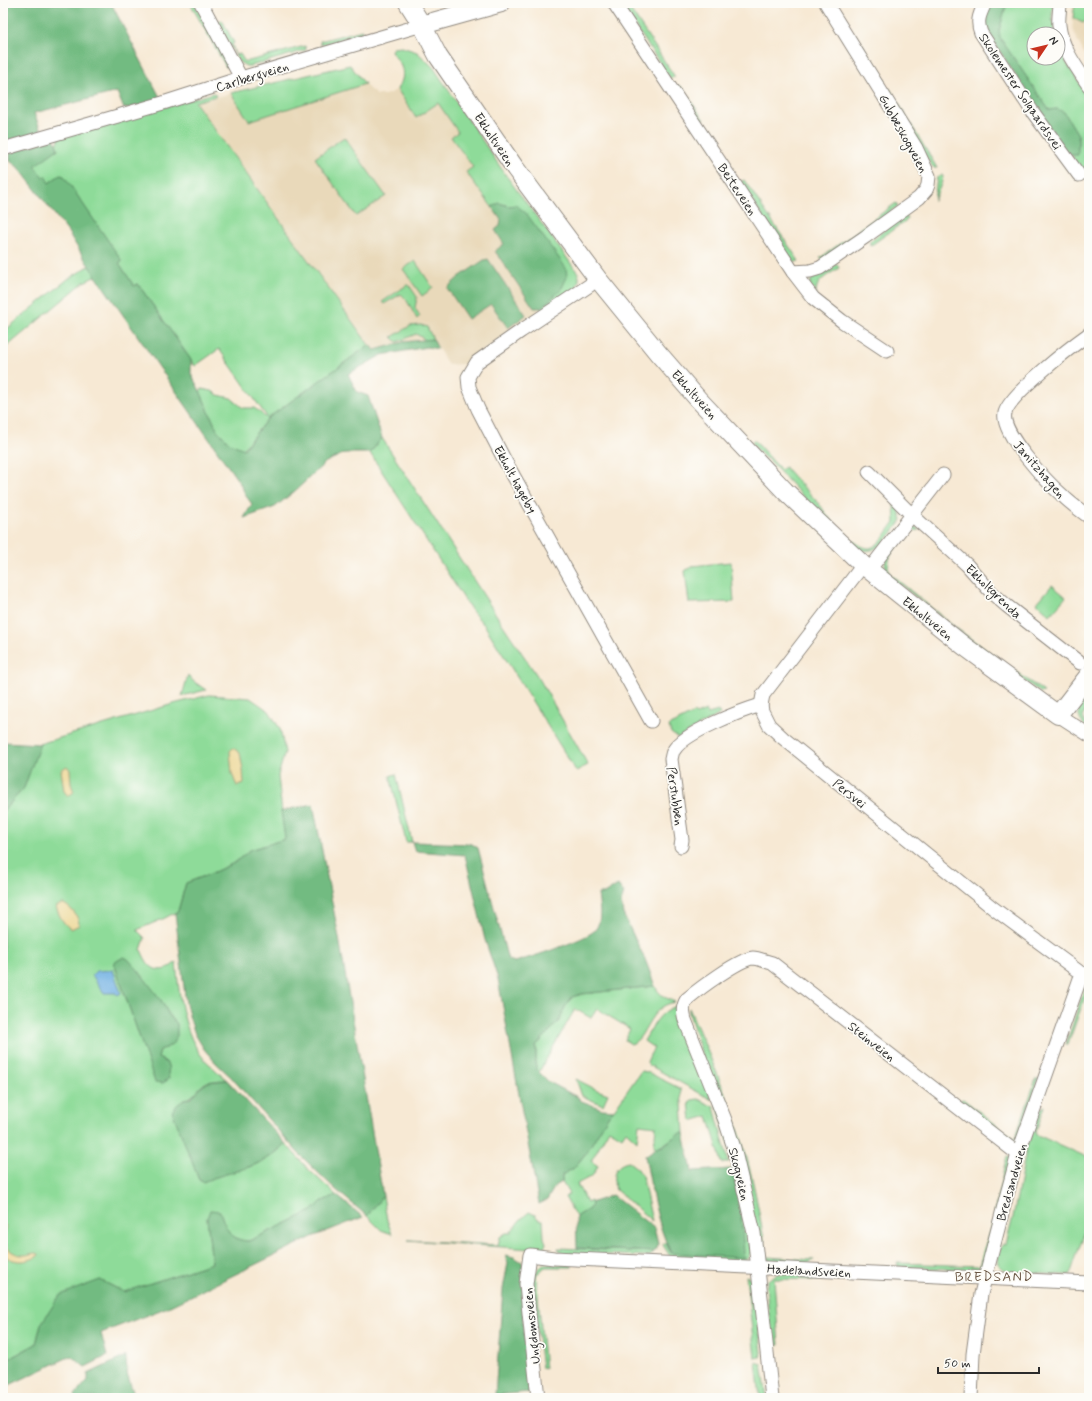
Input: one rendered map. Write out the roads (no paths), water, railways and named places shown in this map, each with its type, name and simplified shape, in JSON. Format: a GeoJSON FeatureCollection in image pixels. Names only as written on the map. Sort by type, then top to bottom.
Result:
{"type":"FeatureCollection","features":[{"type":"Feature","properties":{"kind":"street"},"geometry":{"type":"LineString","coordinates":[[201,3],[241,78]]}},
{"type":"Feature","properties":{"kind":"street","name":"Ekholtveien"},"geometry":{"type":"LineString","coordinates":[[408,3],[422,25],[438,56],[514,168],[597,278],[658,353],[698,399],[785,491],[866,568],[964,646],[1089,736]]}},
{"type":"Feature","properties":{"kind":"street","name":"Carlbergveien"},"geometry":{"type":"LineString","coordinates":[[3,149],[163,104],[241,78],[501,3]]}},
{"type":"Feature","properties":{"kind":"street","name":"Beiteveien"},"geometry":{"type":"LineString","coordinates":[[614,3],[793,272],[813,298],[887,351]]}},
{"type":"Feature","properties":{"kind":"street","name":"Gubbeskogveien"},"geometry":{"type":"LineString","coordinates":[[793,272],[810,271],[820,268],[919,198],[926,190],[928,185],[928,176],[916,148],[826,3]]}},
{"type":"Feature","properties":{"kind":"street","name":"Skolemester Solgaardsvei"},"geometry":{"type":"LineString","coordinates":[[985,3],[978,18],[978,26],[981,33],[1032,111],[1079,175]]}},
{"type":"Feature","properties":{"kind":"street"},"geometry":{"type":"LineString","coordinates":[[1060,3],[1059,25],[1062,38],[1070,55],[1089,86]]}},
{"type":"Feature","properties":{"kind":"street","name":"Ekholt hageby"},"geometry":{"type":"LineString","coordinates":[[597,278],[509,338],[477,362],[471,369],[468,377],[469,387],[478,409],[504,459],[651,721]]}},
{"type":"Feature","properties":{"kind":"street","name":"Janitzhagen"},"geometry":{"type":"LineString","coordinates":[[1089,334],[1046,368],[1000,413],[1005,419],[1011,436],[1022,452],[1049,483],[1089,517]]}},
{"type":"Feature","properties":{"kind":"street","name":"Ekholtgrenda"},"geometry":{"type":"LineString","coordinates":[[869,472],[912,515],[967,565],[992,593],[1084,669]]}},
{"type":"Feature","properties":{"kind":"street"},"geometry":{"type":"LineString","coordinates":[[761,705],[763,695],[866,568],[912,515],[943,475]]}},
{"type":"Feature","properties":{"kind":"street"},"geometry":{"type":"LineString","coordinates":[[1058,715],[1084,669]]}},
{"type":"Feature","properties":{"kind":"street","name":"Perstubben"},"geometry":{"type":"LineString","coordinates":[[681,846],[682,840],[671,759],[674,750],[684,740],[703,729],[742,711],[761,705]]}},
{"type":"Feature","properties":{"kind":"street","name":"Persvei"},"geometry":{"type":"LineString","coordinates":[[761,705],[762,711],[769,725],[783,738],[993,908],[1086,975]]}},
{"type":"Feature","properties":{"kind":"street","name":"Steinveien"},"geometry":{"type":"LineString","coordinates":[[719,976],[753,958],[772,963],[1018,1154]]}},
{"type":"Feature","properties":{"kind":"street","name":"Bredsandveien"},"geometry":{"type":"LineString","coordinates":[[971,1398],[973,1354],[981,1294],[1018,1154],[1086,975]]}},
{"type":"Feature","properties":{"kind":"street","name":"Skogveien"},"geometry":{"type":"LineString","coordinates":[[719,976],[687,999],[683,1010],[685,1020],[725,1120],[734,1148],[754,1233],[772,1398]]}},
{"type":"Feature","properties":{"kind":"street","name":"Hadelandsveien"},"geometry":{"type":"LineString","coordinates":[[530,1255],[554,1258],[1089,1283]]}},
{"type":"Feature","properties":{"kind":"street","name":"Ungdomsveien"},"geometry":{"type":"LineString","coordinates":[[530,1255],[526,1284],[538,1398]]}},
{"type":"Feature","properties":{"kind":"water"},"geometry":{"type":"Polygon","coordinates":[[[113,970],[121,993],[118,995],[115,993],[104,993],[92,975],[96,971],[113,970]]]}},
{"type":"Feature","properties":{"kind":"district","name":"BREDSAND"},"geometry":{"type":"Point","coordinates":[994,1276]}}]}
